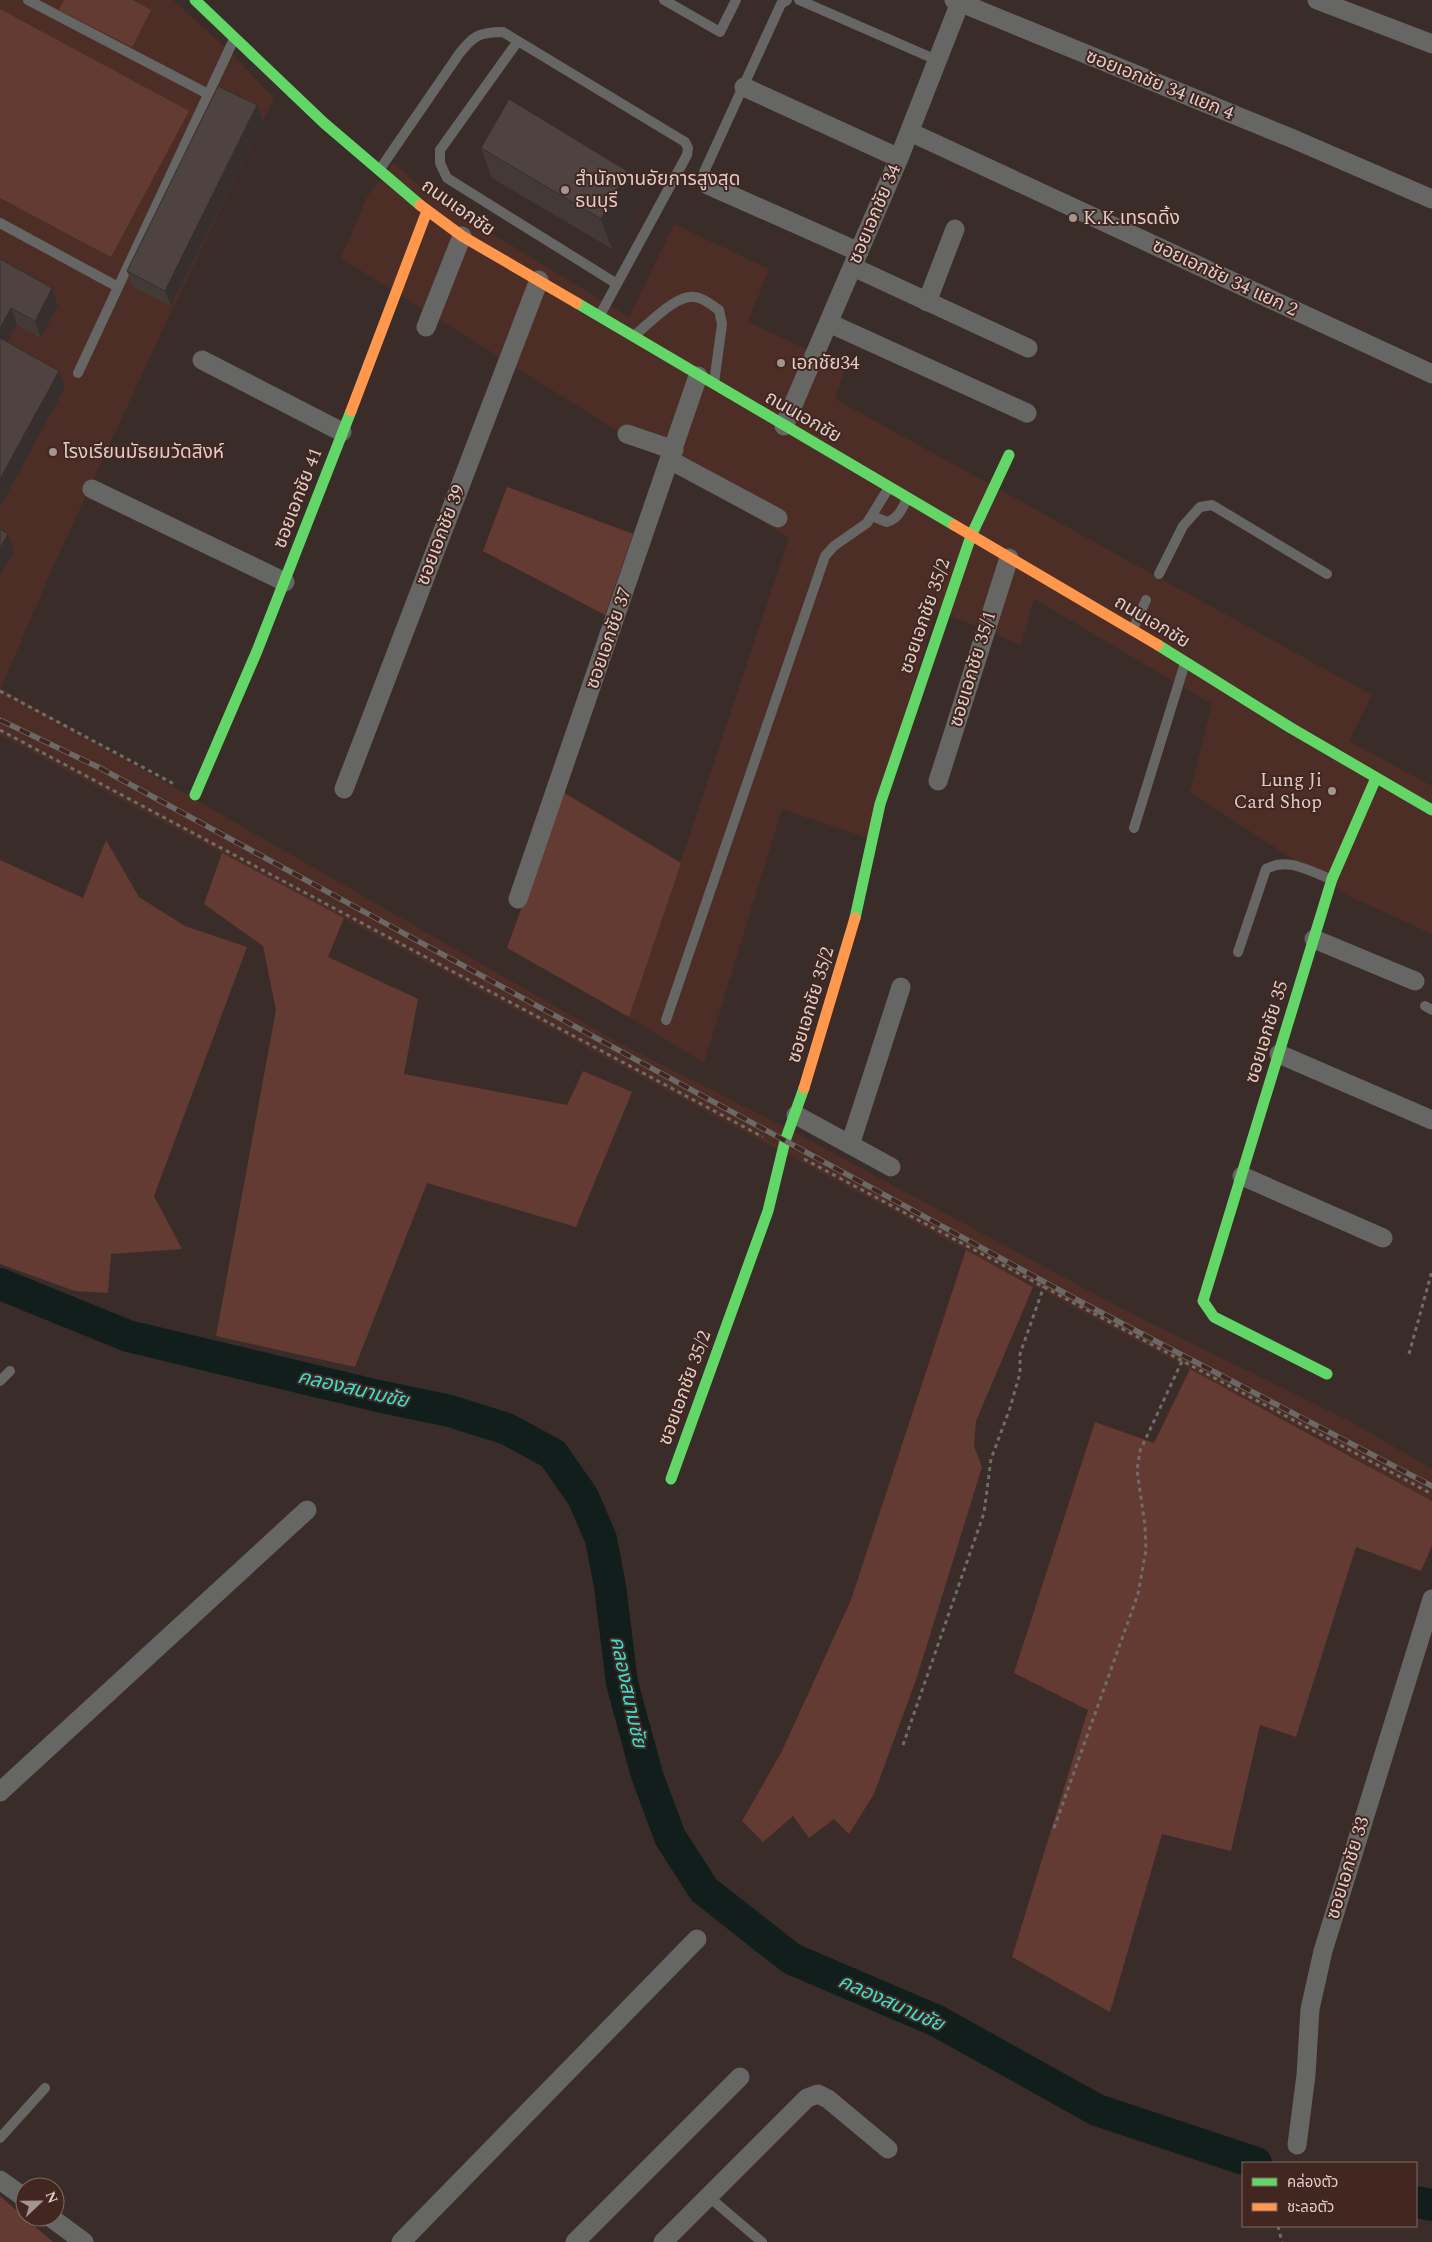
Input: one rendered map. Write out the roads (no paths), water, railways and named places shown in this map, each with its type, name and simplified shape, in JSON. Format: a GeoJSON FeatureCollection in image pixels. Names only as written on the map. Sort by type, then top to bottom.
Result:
{"type":"FeatureCollection","features":[{"type":"Feature","properties":{"kind":"street","name":"ถนนเอกชัย"},"geometry":{"type":"LineString","coordinates":[[195,0],[379,170],[427,212],[462,236],[634,336],[888,488],[1133,630],[1376,778],[1431,806]]}},
{"type":"Feature","properties":{"kind":"street"},"geometry":{"type":"LineString","coordinates":[[1317,0],[1427,42]]}},
{"type":"Feature","properties":{"kind":"street","name":"ซอยเอกชัย 34"},"geometry":{"type":"LineString","coordinates":[[784,426],[910,132],[939,61],[959,1]]}},
{"type":"Feature","properties":{"kind":"street","name":"ซอยเอกชัย 34 แยก 4"},"geometry":{"type":"LineString","coordinates":[[959,1],[1432,198]]}},
{"type":"Feature","properties":{"kind":"street"},"geometry":{"type":"LineString","coordinates":[[744,87],[899,158]]}},
{"type":"Feature","properties":{"kind":"street","name":"ซอยเอกชัย 34 แยก 2"},"geometry":{"type":"LineString","coordinates":[[910,132],[1432,374]]}},
{"type":"Feature","properties":{"kind":"street"},"geometry":{"type":"LineString","coordinates":[[708,185],[856,260],[927,302],[1028,348]]}},
{"type":"Feature","properties":{"kind":"street","name":"ซอยเอกชัย 41"},"geometry":{"type":"LineString","coordinates":[[194,794],[232,713],[285,582],[427,212]]}},
{"type":"Feature","properties":{"kind":"street"},"geometry":{"type":"LineString","coordinates":[[927,302],[955,229]]}},
{"type":"Feature","properties":{"kind":"street"},"geometry":{"type":"LineString","coordinates":[[426,328],[462,236]]}},
{"type":"Feature","properties":{"kind":"street","name":"ซอยเอกชัย 39"},"geometry":{"type":"LineString","coordinates":[[344,789],[539,280]]}},
{"type":"Feature","properties":{"kind":"street"},"geometry":{"type":"LineString","coordinates":[[829,323],[1027,413]]}},
{"type":"Feature","properties":{"kind":"street"},"geometry":{"type":"LineString","coordinates":[[202,360],[342,432]]}},
{"type":"Feature","properties":{"kind":"street","name":"ซอยเอกชัย 37"},"geometry":{"type":"LineString","coordinates":[[518,899],[672,455],[706,380]]}},
{"type":"Feature","properties":{"kind":"street"},"geometry":{"type":"LineString","coordinates":[[627,434],[672,455],[778,518]]}},
{"type":"Feature","properties":{"kind":"street","name":"ซอยเอกชัย 35/2"},"geometry":{"type":"LineString","coordinates":[[671,1479],[768,1211],[783,1148],[796,1115],[857,913],[880,804],[971,536],[1009,455]]}},
{"type":"Feature","properties":{"kind":"street"},"geometry":{"type":"LineString","coordinates":[[92,489],[285,582]]}},
{"type":"Feature","properties":{"kind":"street","name":"ซอยเอกชัย 35/1"},"geometry":{"type":"LineString","coordinates":[[938,781],[1008,558]]}},
{"type":"Feature","properties":{"kind":"street","name":"ซอยเอกชัย 35"},"geometry":{"type":"LineString","coordinates":[[1327,1374],[1214,1317],[1203,1301],[1332,879],[1376,778]]}},
{"type":"Feature","properties":{"kind":"street"},"geometry":{"type":"LineString","coordinates":[[1314,940],[1415,981]]}},
{"type":"Feature","properties":{"kind":"street"},"geometry":{"type":"LineString","coordinates":[[850,1145],[900,987]]}},
{"type":"Feature","properties":{"kind":"street"},"geometry":{"type":"LineString","coordinates":[[1279,1054],[1432,1120]]}},
{"type":"Feature","properties":{"kind":"street"},"geometry":{"type":"LineString","coordinates":[[796,1115],[891,1167]]}},
{"type":"Feature","properties":{"kind":"street"},"geometry":{"type":"LineString","coordinates":[[1242,1176],[1383,1238]]}},
{"type":"Feature","properties":{"kind":"street"},"geometry":{"type":"LineString","coordinates":[[0,1792],[307,1510]]}},
{"type":"Feature","properties":{"kind":"street","name":"ซอยเอกชัย 33"},"geometry":{"type":"LineString","coordinates":[[1297,2145],[1306,2075],[1310,2009],[1323,1951],[1432,1599]]}},
{"type":"Feature","properties":{"kind":"street"},"geometry":{"type":"LineString","coordinates":[[401,2242],[697,1939]]}},
{"type":"Feature","properties":{"kind":"street"},"geometry":{"type":"LineString","coordinates":[[575,2242],[740,2077]]}},
{"type":"Feature","properties":{"kind":"street"},"geometry":{"type":"LineString","coordinates":[[663,2242],[807,2098],[818,2094],[828,2099],[888,2149]]}},
{"type":"Feature","properties":{"kind":"street"},"geometry":{"type":"LineString","coordinates":[[0,2180],[15,2191]]}},
{"type":"Feature","properties":{"kind":"street"},"geometry":{"type":"LineString","coordinates":[[63,2227],[79,2240]]}},
{"type":"Feature","properties":{"kind":"lane"},"geometry":{"type":"LineString","coordinates":[[28,0],[208,94]]}},
{"type":"Feature","properties":{"kind":"lane"},"geometry":{"type":"LineString","coordinates":[[664,0],[720,32],[736,0]]}},
{"type":"Feature","properties":{"kind":"lane"},"geometry":{"type":"LineString","coordinates":[[708,185],[704,179],[704,172],[781,4],[787,0]]}},
{"type":"Feature","properties":{"kind":"lane"},"geometry":{"type":"LineString","coordinates":[[799,0],[939,61]]}},
{"type":"Feature","properties":{"kind":"lane"},"geometry":{"type":"LineString","coordinates":[[379,170],[472,39],[487,32],[503,32],[518,40],[684,142],[688,148],[687,155],[599,316]]}},
{"type":"Feature","properties":{"kind":"lane"},"geometry":{"type":"LineString","coordinates":[[78,373],[234,37]]}},
{"type":"Feature","properties":{"kind":"lane"},"geometry":{"type":"LineString","coordinates":[[518,40],[440,150],[440,164],[447,178],[617,284]]}},
{"type":"Feature","properties":{"kind":"lane"},"geometry":{"type":"LineString","coordinates":[[0,223],[118,287]]}},
{"type":"Feature","properties":{"kind":"lane"},"geometry":{"type":"LineString","coordinates":[[634,336],[670,305],[686,296],[699,298],[719,310],[722,324],[706,380]]}},
{"type":"Feature","properties":{"kind":"lane"},"geometry":{"type":"LineString","coordinates":[[666,1020],[825,556],[834,546],[867,523],[888,488]]}},
{"type":"Feature","properties":{"kind":"lane"},"geometry":{"type":"LineString","coordinates":[[872,516],[887,522],[892,521],[898,516],[907,499]]}},
{"type":"Feature","properties":{"kind":"lane"},"geometry":{"type":"LineString","coordinates":[[1159,574],[1184,526],[1200,507],[1212,505],[1327,574]]}},
{"type":"Feature","properties":{"kind":"lane"},"geometry":{"type":"LineString","coordinates":[[1133,630],[1146,600]]}},
{"type":"Feature","properties":{"kind":"lane"},"geometry":{"type":"LineString","coordinates":[[1134,828],[1185,662]]}},
{"type":"Feature","properties":{"kind":"lane"},"geometry":{"type":"LineString","coordinates":[[1238,952],[1266,869],[1277,863],[1291,864],[1332,879]]}},
{"type":"Feature","properties":{"kind":"lane"},"geometry":{"type":"LineString","coordinates":[[0,1381],[10,1371]]}},
{"type":"Feature","properties":{"kind":"lane"},"geometry":{"type":"LineString","coordinates":[[0,2138],[44,2088]]}},
{"type":"Feature","properties":{"kind":"lane"},"geometry":{"type":"LineString","coordinates":[[708,2197],[762,2242]]}},
{"type":"Feature","properties":{"kind":"waterway","name":"คลองสนามชัย"},"geometry":{"type":"LineString","coordinates":[[0,1284],[128,1336],[378,1396],[450,1411],[507,1429],[553,1454],[583,1497],[601,1539],[610,1586],[622,1683],[647,1775],[670,1837],[704,1890],[792,1959],[937,2021],[1097,2110],[1253,2162]]}},
{"type":"Feature","properties":{"kind":"waterway","name":"คลองสนามชัย"},"geometry":{"type":"LineString","coordinates":[[1417,2202],[1432,2205]]}},
{"type":"Feature","properties":{"kind":"railway"},"geometry":{"type":"LineString","coordinates":[[0,720],[100,768],[1085,1304],[1432,1486]]}},
{"type":"Feature","properties":{"kind":"place","name":"สำนักงานอัยการสูงสุด ธนบุรี"},"geometry":{"type":"Point","coordinates":[565,190]}},
{"type":"Feature","properties":{"kind":"place","name":"K.K.เทรดดิ้ง"},"geometry":{"type":"Point","coordinates":[1073,218]}},
{"type":"Feature","properties":{"kind":"place","name":"เอกชัย34"},"geometry":{"type":"Point","coordinates":[781,363]}},
{"type":"Feature","properties":{"kind":"place","name":"โรงเรียนมัธยมวัดสิงห์"},"geometry":{"type":"Point","coordinates":[53,452]}},
{"type":"Feature","properties":{"kind":"place","name":"Lung Ji Card Shop"},"geometry":{"type":"Point","coordinates":[1332,791]}}]}
